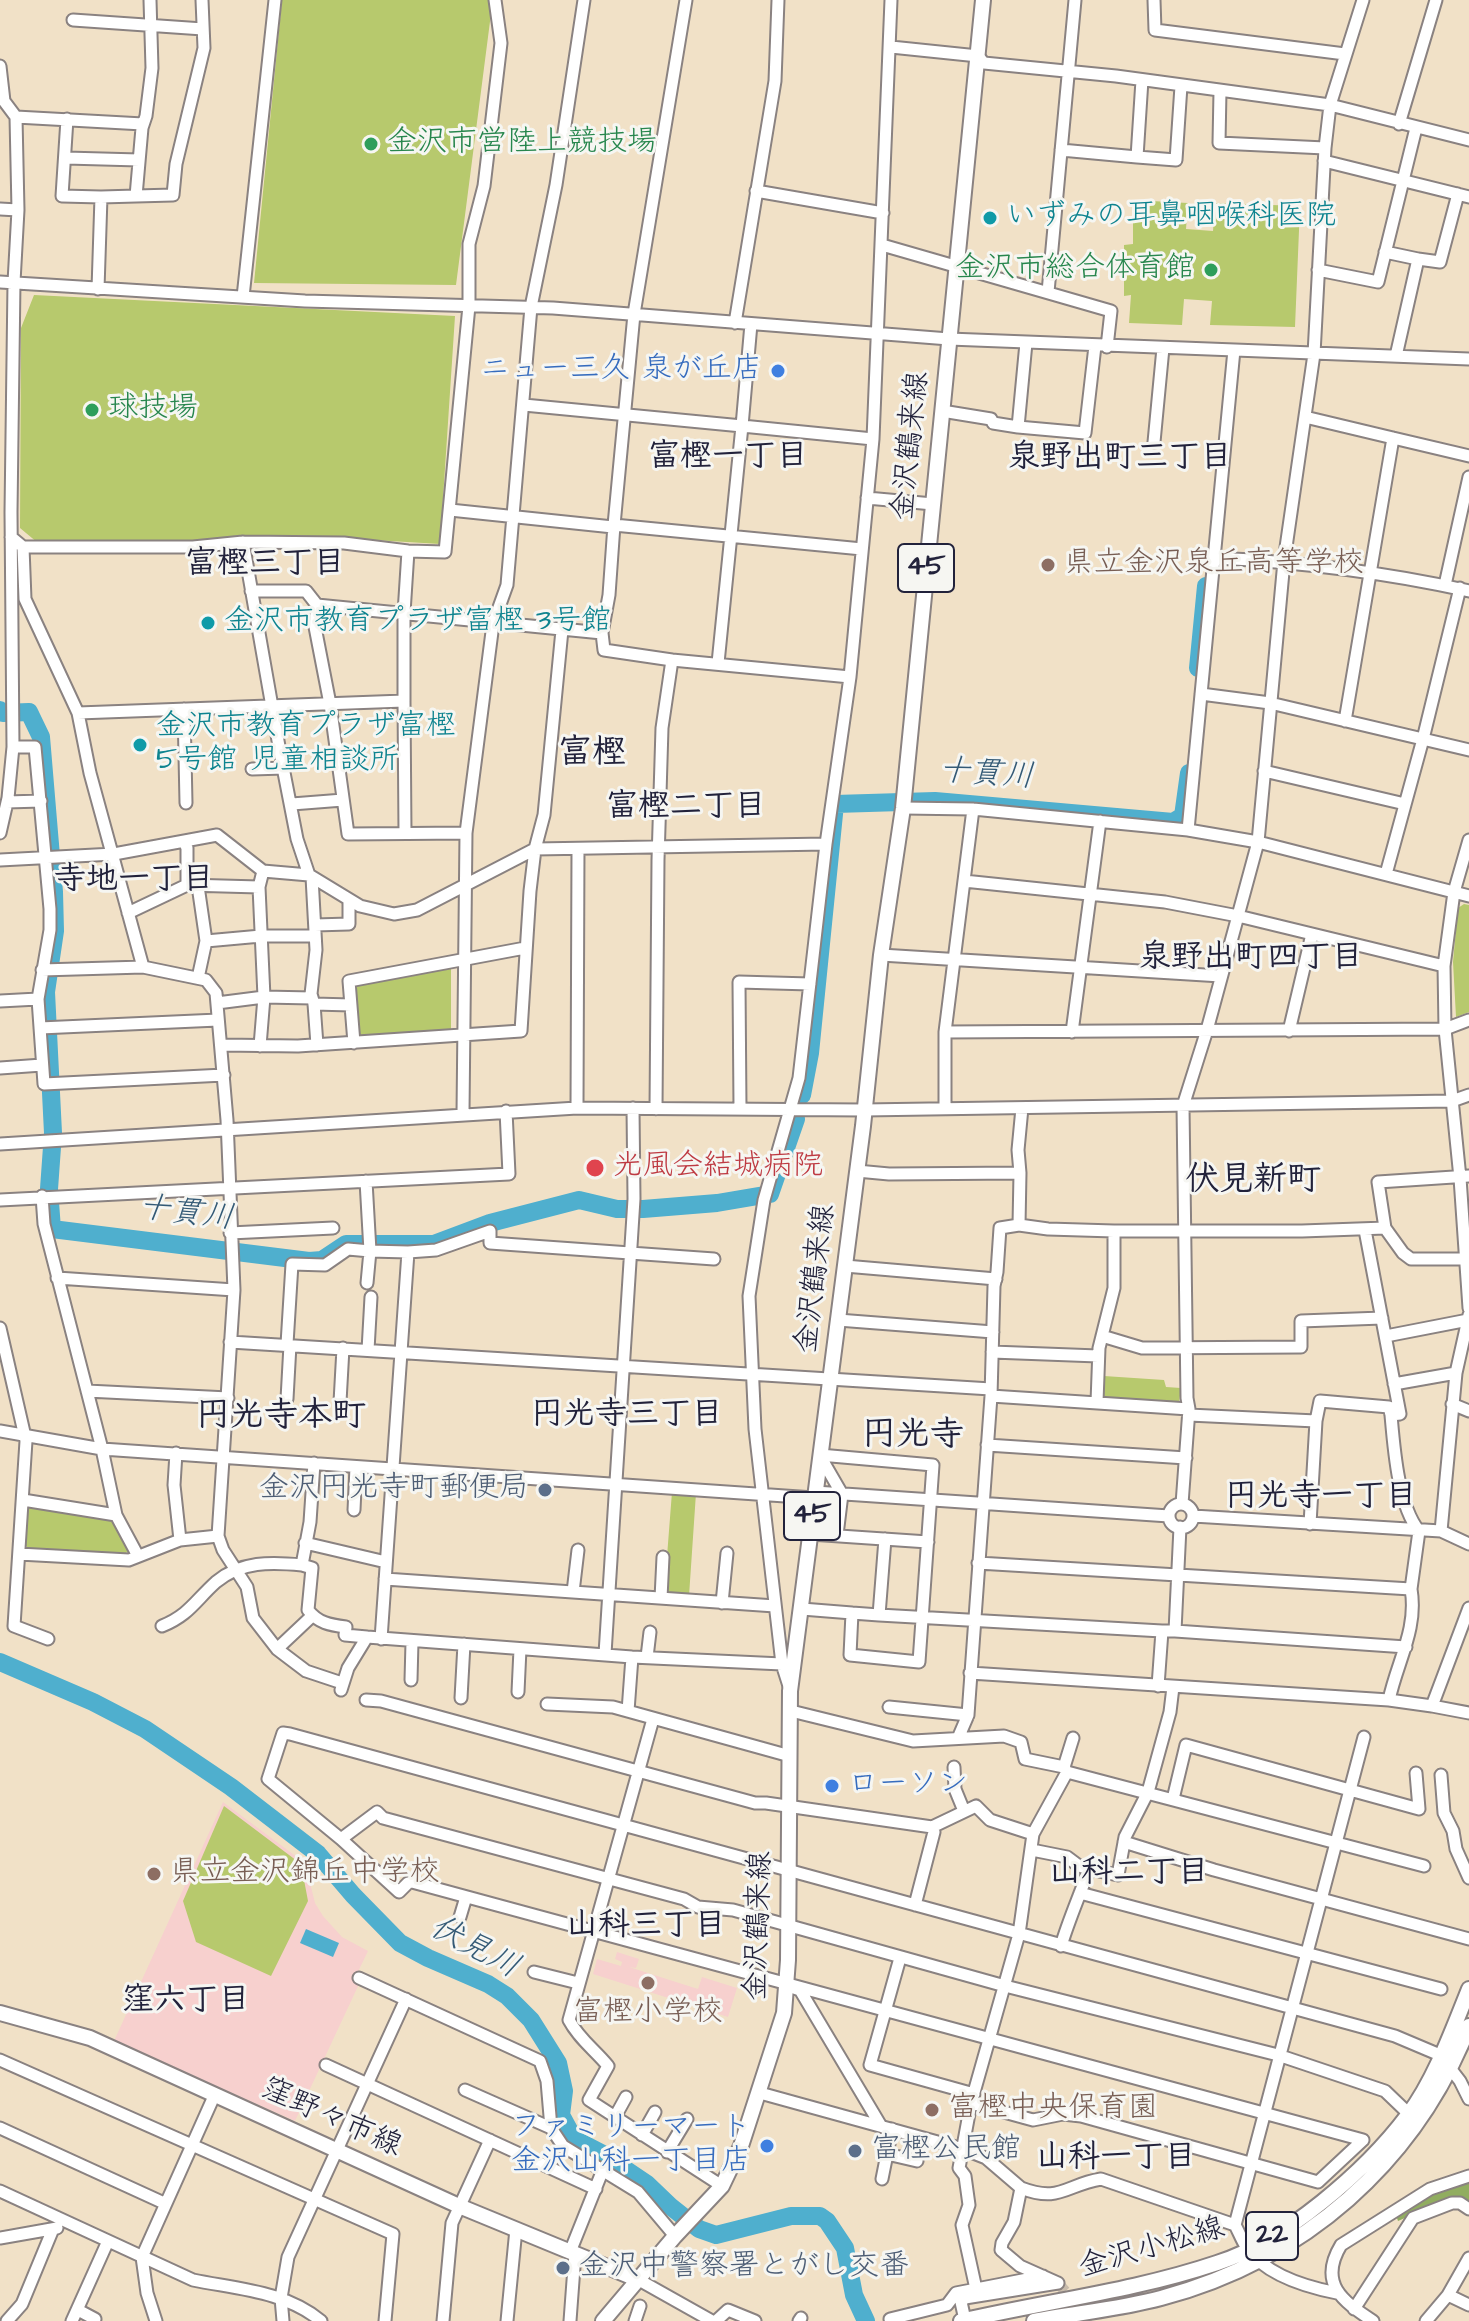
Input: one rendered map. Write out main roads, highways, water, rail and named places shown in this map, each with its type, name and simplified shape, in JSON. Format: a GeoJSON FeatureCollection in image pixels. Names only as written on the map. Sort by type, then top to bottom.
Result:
{"type":"FeatureCollection","features":[{"type":"Feature","properties":{"kind":"main road","name":"金沢鶴来線"},"geometry":{"type":"LineString","coordinates":[[603,2321],[676,2234],[722,2186],[741,2146],[760,2093],[784,2013],[787,1984],[790,1691],[857,1171],[881,955],[903,803],[983,0]]}},
{"type":"Feature","properties":{"kind":"main road","name":"金沢小松線"},"geometry":{"type":"LineString","coordinates":[[963,2320],[1135,2287],[1221,2262],[1289,2226],[1346,2182],[1381,2148],[1409,2114],[1440,2055],[1469,1989]]}},
{"type":"Feature","properties":{"kind":"main road","name":"窪野々市線"},"geometry":{"type":"LineString","coordinates":[[0,2013],[90,2038],[459,2206],[639,2280]]}},
{"type":"Feature","properties":{"kind":"main road","name":"金沢小松線"},"geometry":{"type":"LineString","coordinates":[[1034,2321],[1161,2298],[1230,2273],[1306,2234],[1371,2179],[1419,2122],[1451,2068],[1469,2026]]}},
{"type":"Feature","properties":{"kind":"water"},"geometry":{"type":"Polygon","coordinates":[[[306,1929],[339,1943],[333,1957],[300,1943],[306,1929]]]}},
{"type":"Feature","properties":{"kind":"waterway","name":"十貫川"},"geometry":{"type":"LineString","coordinates":[[1198,668],[1206,586]]}},
{"type":"Feature","properties":{"kind":"waterway","name":"十貫川"},"geometry":{"type":"LineString","coordinates":[[0,710],[3,713],[29,712],[41,737],[55,931],[46,992],[53,1133],[49,1189],[52,1229],[309,1261],[322,1260],[346,1244],[434,1244],[490,1223],[579,1200],[617,1209],[717,1203],[770,1194],[796,1119]]}},
{"type":"Feature","properties":{"kind":"waterway","name":"十貫川"},"geometry":{"type":"LineString","coordinates":[[802,1095],[810,1053],[835,804],[935,801],[1173,822],[1183,816],[1189,773]]}},
{"type":"Feature","properties":{"kind":"waterway","name":"伏見川"},"geometry":{"type":"LineString","coordinates":[[0,1662],[93,1702],[145,1729],[231,1787],[318,1854],[400,1943],[507,1996],[531,2020],[558,2063],[564,2091],[561,2115],[574,2139],[647,2184],[699,2229],[716,2235],[791,2216],[820,2216],[827,2221],[845,2248],[854,2295],[866,2321]]}},
{"type":"Feature","properties":{"kind":"tunnel"},"geometry":{"type":"LineString","coordinates":[[1058,2283],[1091,2321]]}},
{"type":"Feature","properties":{"kind":"place","name":"金沢市営陸上競技場"},"geometry":{"type":"Point","coordinates":[371,144]}},
{"type":"Feature","properties":{"kind":"place","name":"いずみの耳鼻咽喉科医院"},"geometry":{"type":"Point","coordinates":[990,218]}},
{"type":"Feature","properties":{"kind":"place","name":"金沢市総合体育館"},"geometry":{"type":"Point","coordinates":[1211,270]}},
{"type":"Feature","properties":{"kind":"place","name":"ニュー三久 泉が丘店"},"geometry":{"type":"Point","coordinates":[778,371]}},
{"type":"Feature","properties":{"kind":"place","name":"球技場"},"geometry":{"type":"Point","coordinates":[92,410]}},
{"type":"Feature","properties":{"kind":"place","name":"県立金沢泉丘高等学校"},"geometry":{"type":"Point","coordinates":[1048,565]}},
{"type":"Feature","properties":{"kind":"place","name":"金沢市教育プラザ富樫 3号館"},"geometry":{"type":"Point","coordinates":[208,623]}},
{"type":"Feature","properties":{"kind":"place","name":"金沢市教育プラザ富樫 5号館 児童相談所"},"geometry":{"type":"Point","coordinates":[140,745]}},
{"type":"Feature","properties":{"kind":"place","name":"光風会結城病院"},"geometry":{"type":"Point","coordinates":[595,1168]}},
{"type":"Feature","properties":{"kind":"place","name":"金沢円光寺町郵便局"},"geometry":{"type":"Point","coordinates":[545,1490]}},
{"type":"Feature","properties":{"kind":"place","name":"ローソン"},"geometry":{"type":"Point","coordinates":[832,1786]}},
{"type":"Feature","properties":{"kind":"place","name":"県立金沢錦丘中学校"},"geometry":{"type":"Point","coordinates":[154,1874]}},
{"type":"Feature","properties":{"kind":"place","name":"富樫小学校"},"geometry":{"type":"Point","coordinates":[648,1983]}},
{"type":"Feature","properties":{"kind":"place","name":"富樫中央保育園"},"geometry":{"type":"Point","coordinates":[932,2110]}},
{"type":"Feature","properties":{"kind":"place","name":"ファミリーマート 金沢山科一丁目店"},"geometry":{"type":"Point","coordinates":[767,2146]}},
{"type":"Feature","properties":{"kind":"place","name":"富樫公民館"},"geometry":{"type":"Point","coordinates":[855,2151]}},
{"type":"Feature","properties":{"kind":"place","name":"金沢中警察署とがし交番"},"geometry":{"type":"Point","coordinates":[563,2268]}},
{"type":"Feature","properties":{"kind":"district","name":"富樫一丁目"},"geometry":{"type":"Point","coordinates":[728,458]}},
{"type":"Feature","properties":{"kind":"district","name":"泉野出町三丁目"},"geometry":{"type":"Point","coordinates":[1120,459]}},
{"type":"Feature","properties":{"kind":"district","name":"富樫三丁目"},"geometry":{"type":"Point","coordinates":[265,565]}},
{"type":"Feature","properties":{"kind":"district","name":"富樫"},"geometry":{"type":"Point","coordinates":[592,755]}},
{"type":"Feature","properties":{"kind":"district","name":"富樫二丁目"},"geometry":{"type":"Point","coordinates":[686,808]}},
{"type":"Feature","properties":{"kind":"district","name":"寺地一丁目"},"geometry":{"type":"Point","coordinates":[134,881]}},
{"type":"Feature","properties":{"kind":"district","name":"泉野出町四丁目"},"geometry":{"type":"Point","coordinates":[1251,959]}},
{"type":"Feature","properties":{"kind":"district","name":"伏見新町"},"geometry":{"type":"Point","coordinates":[1253,1182]}},
{"type":"Feature","properties":{"kind":"district","name":"円光寺三丁目"},"geometry":{"type":"Point","coordinates":[627,1416]}},
{"type":"Feature","properties":{"kind":"district","name":"円光寺本町"},"geometry":{"type":"Point","coordinates":[281,1418]}},
{"type":"Feature","properties":{"kind":"district","name":"円光寺"},"geometry":{"type":"Point","coordinates":[913,1437]}},
{"type":"Feature","properties":{"kind":"district","name":"円光寺一丁目"},"geometry":{"type":"Point","coordinates":[1321,1498]}},
{"type":"Feature","properties":{"kind":"district","name":"山科二丁目"},"geometry":{"type":"Point","coordinates":[1129,1874]}},
{"type":"Feature","properties":{"kind":"district","name":"山科三丁目"},"geometry":{"type":"Point","coordinates":[646,1927]}},
{"type":"Feature","properties":{"kind":"district","name":"窪六丁目"},"geometry":{"type":"Point","coordinates":[186,2002]}},
{"type":"Feature","properties":{"kind":"district","name":"山科一丁目"},"geometry":{"type":"Point","coordinates":[1116,2159]}}]}
